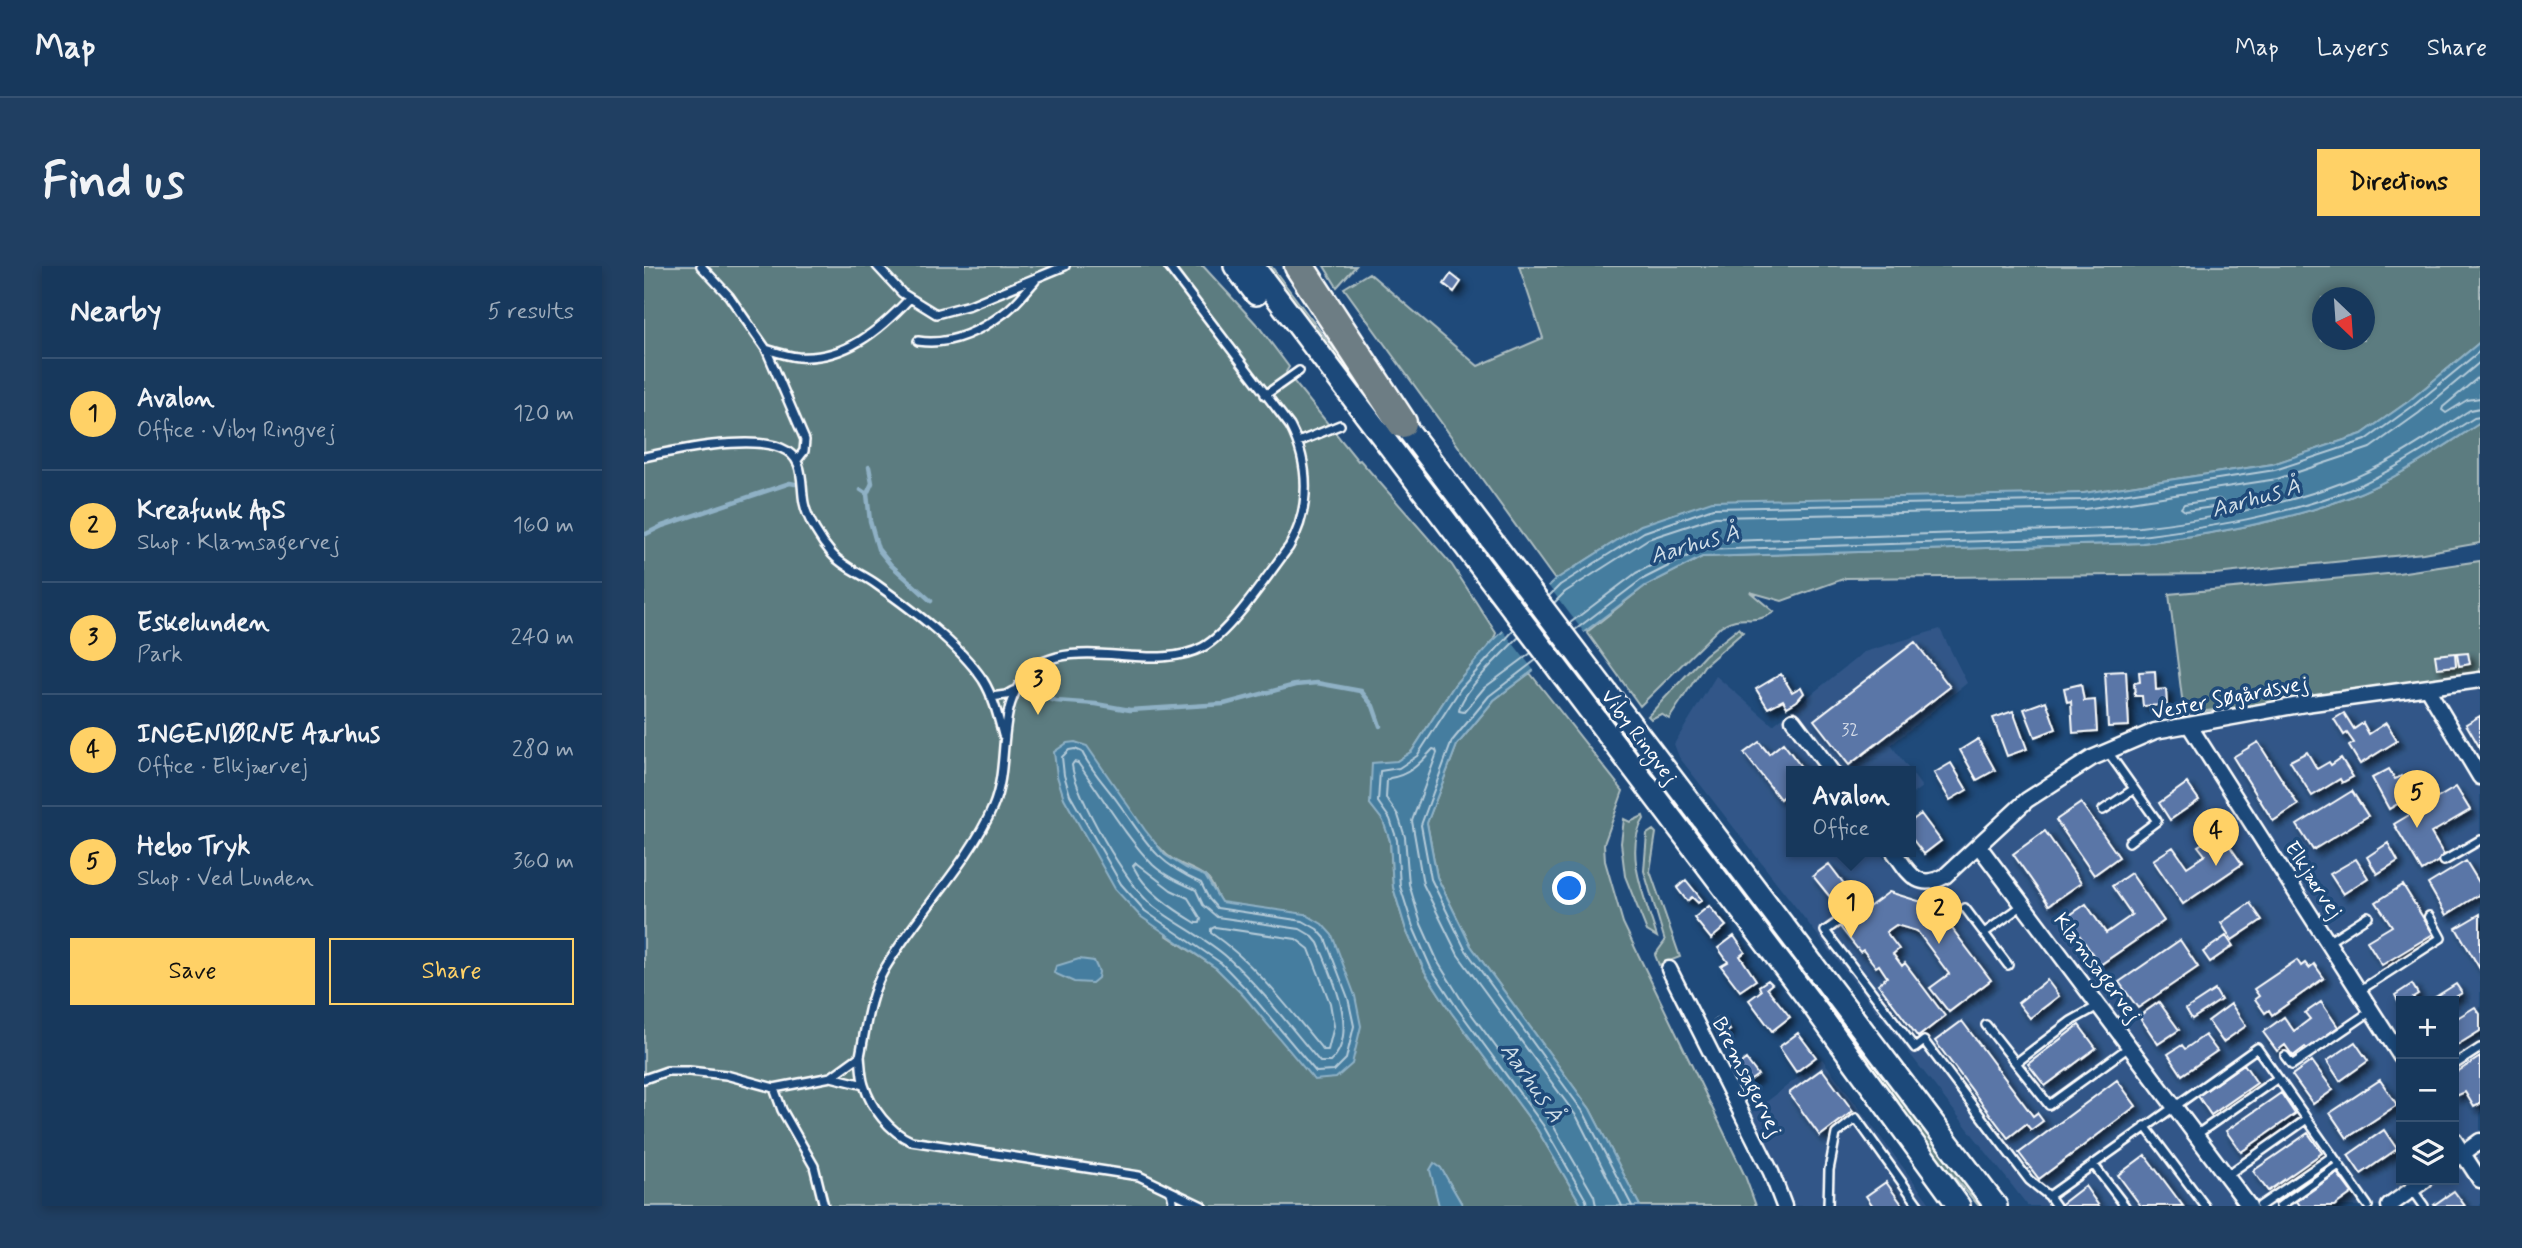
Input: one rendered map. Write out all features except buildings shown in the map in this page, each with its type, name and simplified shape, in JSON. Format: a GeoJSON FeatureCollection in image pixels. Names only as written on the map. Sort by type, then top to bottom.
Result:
{"type":"FeatureCollection","features":[{"type":"Feature","properties":{"kind":"highway"},"geometry":{"type":"LineString","coordinates":[[1299,266],[1402,423]]}},
{"type":"Feature","properties":{"kind":"main road"},"geometry":{"type":"LineString","coordinates":[[1235,266],[1367,438],[1456,534]]}},
{"type":"Feature","properties":{"kind":"main road","name":"Viby Ringvej"},"geometry":{"type":"LineString","coordinates":[[1253,266],[1800,989],[1959,1206]]}},
{"type":"Feature","properties":{"kind":"main road","name":"Viby Ringvej"},"geometry":{"type":"LineString","coordinates":[[1283,266],[1996,1206]]}},
{"type":"Feature","properties":{"kind":"street","name":"Vester Søgårdsvej"},"geometry":{"type":"LineString","coordinates":[[1978,845],[2027,800],[2092,758],[2155,731],[2305,704],[2480,680]]}},
{"type":"Feature","properties":{"kind":"street"},"geometry":{"type":"LineString","coordinates":[[2427,688],[2480,777]]}},
{"type":"Feature","properties":{"kind":"street"},"geometry":{"type":"LineString","coordinates":[[1793,720],[1828,766]]}},
{"type":"Feature","properties":{"kind":"street","name":"Elkjærvej"},"geometry":{"type":"LineString","coordinates":[[2189,725],[2396,1049]]}},
{"type":"Feature","properties":{"kind":"street"},"geometry":{"type":"LineString","coordinates":[[1898,857],[1911,876],[1928,883],[1945,876],[1978,845]]}},
{"type":"Feature","properties":{"kind":"street","name":"Klamsagervej"},"geometry":{"type":"LineString","coordinates":[[1978,845],[2249,1206]]}},
{"type":"Feature","properties":{"kind":"street","name":"Bremsagervej"},"geometry":{"type":"LineString","coordinates":[[1669,969],[1771,1172],[1784,1206]]}},
{"type":"Feature","properties":{"kind":"street"},"geometry":{"type":"LineString","coordinates":[[2459,1155],[2480,1141]]}},
{"type":"Feature","properties":{"kind":"street"},"geometry":{"type":"LineString","coordinates":[[2459,1157],[2480,1181]]}},
{"type":"Feature","properties":{"kind":"street"},"geometry":{"type":"LineString","coordinates":[[2389,1206],[2418,1185]]}},
{"type":"Feature","properties":{"kind":"lane"},"geometry":{"type":"LineString","coordinates":[[701,266],[729,296],[766,349],[805,440],[804,451],[797,460]]}},
{"type":"Feature","properties":{"kind":"lane"},"geometry":{"type":"LineString","coordinates":[[877,266],[902,293],[936,314],[970,305],[1065,266]]}},
{"type":"Feature","properties":{"kind":"lane"},"geometry":{"type":"LineString","coordinates":[[991,696],[1006,695],[1014,691],[1039,664],[1060,656],[1084,653],[1176,655],[1194,651],[1213,640],[1258,589],[1297,532],[1304,512],[1306,493],[1298,442],[1290,426],[1168,266]]}},
{"type":"Feature","properties":{"kind":"lane"},"geometry":{"type":"LineString","coordinates":[[918,341],[935,344],[959,338],[1005,312],[1038,278]]}},
{"type":"Feature","properties":{"kind":"lane"},"geometry":{"type":"LineString","coordinates":[[766,349],[797,357],[842,350],[877,331],[910,298]]}},
{"type":"Feature","properties":{"kind":"lane"},"geometry":{"type":"LineString","coordinates":[[1265,395],[1299,371]]}},
{"type":"Feature","properties":{"kind":"lane"},"geometry":{"type":"LineString","coordinates":[[1298,442],[1340,425]]}},
{"type":"Feature","properties":{"kind":"lane"},"geometry":{"type":"LineString","coordinates":[[644,457],[689,447],[758,443],[780,447],[797,460],[803,472],[804,503],[831,552],[838,560],[918,614],[969,664],[983,680],[991,696],[1005,741]]}},
{"type":"Feature","properties":{"kind":"lane"},"geometry":{"type":"LineString","coordinates":[[1014,691],[1010,703],[1001,777],[993,807],[978,835],[884,971],[869,1008],[860,1056],[864,1085],[894,1132],[911,1141],[1139,1176],[1200,1205]]}},
{"type":"Feature","properties":{"kind":"lane"},"geometry":{"type":"LineString","coordinates":[[2107,751],[2157,821],[2129,842]]}},
{"type":"Feature","properties":{"kind":"lane"},"geometry":{"type":"LineString","coordinates":[[2103,810],[2134,789]]}},
{"type":"Feature","properties":{"kind":"lane"},"geometry":{"type":"LineString","coordinates":[[2444,861],[2480,840]]}},
{"type":"Feature","properties":{"kind":"lane"},"geometry":{"type":"LineString","coordinates":[[1984,933],[2023,905]]}},
{"type":"Feature","properties":{"kind":"lane"},"geometry":{"type":"LineString","coordinates":[[1965,908],[2008,965]]}},
{"type":"Feature","properties":{"kind":"lane"},"geometry":{"type":"LineString","coordinates":[[2328,942],[2368,916]]}},
{"type":"Feature","properties":{"kind":"lane"},"geometry":{"type":"LineString","coordinates":[[2359,991],[2441,938],[2429,916]]}},
{"type":"Feature","properties":{"kind":"lane"},"geometry":{"type":"LineString","coordinates":[[1842,919],[1825,931],[1915,1048],[1924,1041],[2029,1180],[2049,1196],[2056,1206]]}},
{"type":"Feature","properties":{"kind":"lane"},"geometry":{"type":"LineString","coordinates":[[2016,1063],[2071,1021],[2099,1006]]}},
{"type":"Feature","properties":{"kind":"lane"},"geometry":{"type":"LineString","coordinates":[[2286,1056],[2292,1065],[2371,1010]]}},
{"type":"Feature","properties":{"kind":"lane"},"geometry":{"type":"LineString","coordinates":[[1986,1025],[2049,1105],[2129,1046]]}},
{"type":"Feature","properties":{"kind":"lane"},"geometry":{"type":"LineString","coordinates":[[2049,1196],[2257,1048],[2368,1206]]}},
{"type":"Feature","properties":{"kind":"lane"},"geometry":{"type":"LineString","coordinates":[[2459,1062],[2480,1048]]}},
{"type":"Feature","properties":{"kind":"lane"},"geometry":{"type":"LineString","coordinates":[[831,1077],[860,1056]]}},
{"type":"Feature","properties":{"kind":"lane"},"geometry":{"type":"LineString","coordinates":[[644,1079],[667,1071],[689,1071],[726,1075],[774,1087],[831,1077],[864,1085]]}},
{"type":"Feature","properties":{"kind":"lane"},"geometry":{"type":"LineString","coordinates":[[2196,1135],[2278,1078]]}},
{"type":"Feature","properties":{"kind":"lane"},"geometry":{"type":"LineString","coordinates":[[774,1087],[782,1110],[814,1166],[824,1206]]}},
{"type":"Feature","properties":{"kind":"lane"},"geometry":{"type":"LineString","coordinates":[[1828,1206],[1829,1170],[1836,1134],[1856,1118],[1919,1206]]}},
{"type":"Feature","properties":{"kind":"lane"},"geometry":{"type":"LineString","coordinates":[[2226,1176],[2307,1119]]}},
{"type":"Feature","properties":{"kind":"lane"},"geometry":{"type":"LineString","coordinates":[[2146,1126],[2205,1206]]}},
{"type":"Feature","properties":{"kind":"lane"},"geometry":{"type":"LineString","coordinates":[[2260,1206],[2333,1156]]}},
{"type":"Feature","properties":{"kind":"lane"},"geometry":{"type":"LineString","coordinates":[[2093,1164],[2125,1206]]}},
{"type":"Feature","properties":{"kind":"lane"},"geometry":{"type":"LineString","coordinates":[[2280,1206],[2339,1165]]}},
{"type":"Feature","properties":{"kind":"lane"},"geometry":{"type":"LineString","coordinates":[[2412,1189],[2424,1206]]}},
{"type":"Feature","properties":{"kind":"lane"},"geometry":{"type":"LineString","coordinates":[[1171,1192],[1171,1206]]}},
{"type":"Feature","properties":{"kind":"lane"},"geometry":{"type":"LineString","coordinates":[[1190,1206],[1200,1205]]}},
{"type":"Feature","properties":{"kind":"shaded area"},"geometry":{"type":"Polygon","coordinates":[[[1940,629],[1967,683],[1891,745],[1906,766],[1786,766],[1786,857],[1883,857],[1911,889],[2036,782],[2101,745],[2184,714],[2480,675],[2480,1206],[2028,1206],[1679,757],[1674,744],[1716,676],[1773,725],[1864,652],[1940,629]]]}},
{"type":"Feature","properties":{"kind":"shaded area"},"geometry":{"type":"Polygon","coordinates":[[[1916,779],[1922,787],[1916,791],[1916,779]]]}},
{"type":"Feature","properties":{"kind":"shaded area"},"geometry":{"type":"Polygon","coordinates":[[[1822,1059],[1932,1206],[1777,1206],[1752,1113],[1822,1059]]]}},
{"type":"Feature","properties":{"kind":"green space"},"geometry":{"type":"Polygon","coordinates":[[[644,266],[1203,266],[1259,327],[1289,367],[1286,372],[1358,461],[1360,460],[1452,565],[1496,633],[1493,641],[1455,684],[1412,751],[1397,761],[1370,804],[1384,821],[1390,841],[1393,887],[1406,930],[1425,972],[1537,1129],[1582,1206],[1463,1206],[1441,1169],[1441,1206],[644,1206],[644,266]],[[1161,849],[1166,935],[1216,968],[1243,995],[1221,902],[1213,886],[1201,873],[1161,849]]]}},
{"type":"Feature","properties":{"kind":"green space"},"geometry":{"type":"Polygon","coordinates":[[[1266,266],[1271,266],[1535,616],[1532,618],[1266,266]]]}},
{"type":"Feature","properties":{"kind":"green space"},"geometry":{"type":"Polygon","coordinates":[[[1324,266],[1356,266],[1337,287],[1324,266]]]}},
{"type":"Feature","properties":{"kind":"green space"},"geometry":{"type":"Polygon","coordinates":[[[1519,266],[2480,266],[2480,342],[2409,401],[2362,434],[2273,464],[2084,493],[1641,525],[1555,580],[1344,288],[1369,273],[1478,366],[1543,338],[1519,266]]]}},
{"type":"Feature","properties":{"kind":"green space"},"geometry":{"type":"Polygon","coordinates":[[[2480,423],[2480,543],[2423,553],[2215,574],[1846,578],[1782,601],[1750,592],[1774,612],[1760,619],[1736,620],[1721,626],[1640,706],[1587,632],[1645,586],[1702,557],[2142,543],[2273,520],[2325,506],[2367,490],[2417,463],[2480,423]]]}},
{"type":"Feature","properties":{"kind":"green space"},"geometry":{"type":"Polygon","coordinates":[[[2480,561],[2480,675],[2184,714],[2169,594],[2398,573],[2480,561]]]}},
{"type":"Feature","properties":{"kind":"green space"},"geometry":{"type":"Polygon","coordinates":[[[1739,628],[1743,632],[1704,666],[1669,719],[1661,714],[1651,719],[1648,716],[1705,655],[1739,628]]]}},
{"type":"Feature","properties":{"kind":"green space"},"geometry":{"type":"Polygon","coordinates":[[[1554,640],[1984,1206],[1979,1206],[1929,1148],[1550,644],[1554,640]]]}},
{"type":"Feature","properties":{"kind":"green space"},"geometry":{"type":"Polygon","coordinates":[[[1530,673],[1623,791],[1604,844],[1605,861],[1623,923],[1745,1176],[1756,1206],[1640,1206],[1590,1109],[1471,946],[1437,877],[1427,823],[1457,745],[1494,700],[1530,673]]]}},
{"type":"Feature","properties":{"kind":"green space"},"geometry":{"type":"Polygon","coordinates":[[[1643,816],[1635,846],[1636,861],[1657,937],[1647,931],[1625,876],[1621,843],[1624,819],[1630,822],[1643,816]]]}},
{"type":"Feature","properties":{"kind":"green space"},"geometry":{"type":"Polygon","coordinates":[[[1653,830],[1656,833],[1650,871],[1680,957],[1659,965],[1655,955],[1665,941],[1644,871],[1647,834],[1653,830]]]}},
{"type":"Feature","properties":{"kind":"water","name":"Aarhus Å"},"geometry":{"type":"Polygon","coordinates":[[[2480,342],[2480,423],[2401,473],[2350,497],[2248,526],[2142,543],[1702,557],[1645,586],[1494,700],[1457,745],[1427,823],[1437,877],[1471,946],[1590,1109],[1640,1206],[1582,1206],[1537,1129],[1425,972],[1406,930],[1393,887],[1390,841],[1383,821],[1370,804],[1372,763],[1397,761],[1412,751],[1455,684],[1493,641],[1555,580],[1641,525],[1712,501],[2084,493],[2273,464],[2362,434],[2409,401],[2480,342]]]}},
{"type":"Feature","properties":{"kind":"water"},"geometry":{"type":"Polygon","coordinates":[[[1075,742],[1087,746],[1165,855],[1205,876],[1221,902],[1305,914],[1322,924],[1332,935],[1355,996],[1361,1026],[1352,1064],[1336,1078],[1314,1080],[1243,995],[1216,968],[1140,916],[1115,889],[1064,798],[1057,776],[1054,752],[1067,743],[1075,742]]]}},
{"type":"Feature","properties":{"kind":"water"},"geometry":{"type":"Polygon","coordinates":[[[1079,959],[1094,961],[1099,972],[1098,978],[1092,983],[1074,982],[1054,973],[1056,966],[1079,959]]]}},
{"type":"Feature","properties":{"kind":"water"},"geometry":{"type":"Polygon","coordinates":[[[1434,1163],[1441,1168],[1463,1206],[1439,1206],[1430,1170],[1434,1163]]]}},
{"type":"Feature","properties":{"kind":"pier"},"geometry":{"type":"Polygon","coordinates":[[[1547,584],[1586,635],[1536,673],[1501,628],[1547,584]]]}},
{"type":"Feature","properties":{"kind":"waterway"},"geometry":{"type":"LineString","coordinates":[[867,494],[872,483],[869,467]]}},
{"type":"Feature","properties":{"kind":"waterway"},"geometry":{"type":"LineString","coordinates":[[644,535],[662,526],[790,483],[795,484]]}},
{"type":"Feature","properties":{"kind":"waterway"},"geometry":{"type":"LineString","coordinates":[[861,490],[867,494],[870,521],[878,549],[891,565],[931,601]]}},
{"type":"Feature","properties":{"kind":"waterway"},"geometry":{"type":"LineString","coordinates":[[1035,695],[1056,701],[1130,710],[1224,704],[1295,685],[1317,683],[1361,691],[1373,706],[1380,726]]}},
{"type":"Feature","properties":{"kind":"place","name":"Eskelunden"},"geometry":{"type":"Point","coordinates":[1038,715]}},
{"type":"Feature","properties":{"kind":"place","name":"Hebo Tryk"},"geometry":{"type":"Point","coordinates":[2417,828]}},
{"type":"Feature","properties":{"kind":"place","name":"INGENIØRNE Aarhus"},"geometry":{"type":"Point","coordinates":[2216,866]}},
{"type":"Feature","properties":{"kind":"place","name":"Avalon"},"geometry":{"type":"Point","coordinates":[1851,938]}},
{"type":"Feature","properties":{"kind":"place","name":"Kreafunk ApS"},"geometry":{"type":"Point","coordinates":[1939,944]}}]}
